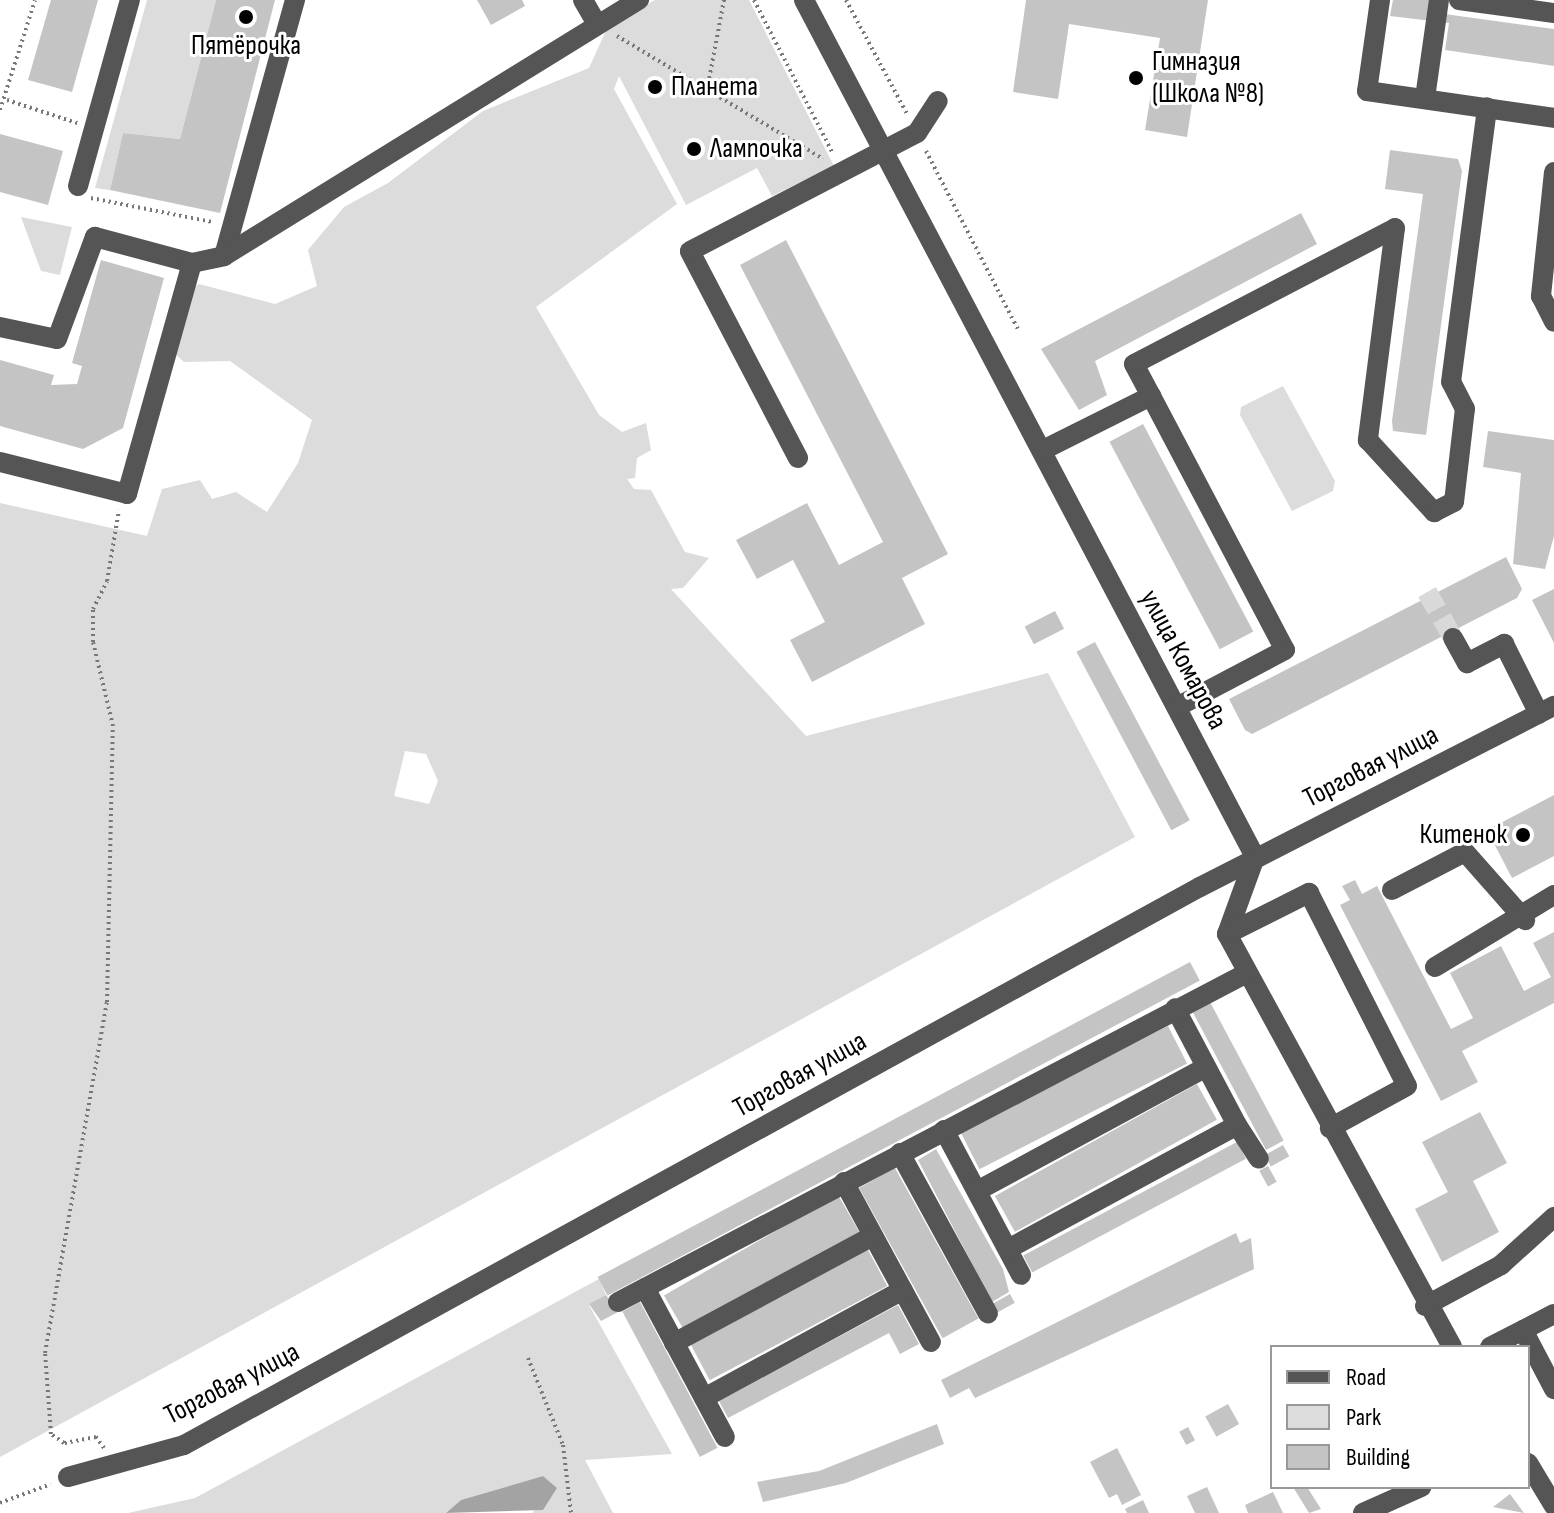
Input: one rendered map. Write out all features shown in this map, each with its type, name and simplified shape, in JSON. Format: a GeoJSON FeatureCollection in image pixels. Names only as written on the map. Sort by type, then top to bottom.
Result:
{"type":"FeatureCollection","features":[{"type":"Feature","properties":{"kind":"street"},"geometry":{"type":"LineString","coordinates":[[80,191],[94,128],[130,0]]}},
{"type":"Feature","properties":{"kind":"street"},"geometry":{"type":"LineString","coordinates":[[224,256],[295,0]]}},
{"type":"Feature","properties":{"kind":"street"},"geometry":{"type":"LineString","coordinates":[[583,0],[597,24]]}},
{"type":"Feature","properties":{"kind":"street"},"geometry":{"type":"LineString","coordinates":[[0,327],[57,339],[95,237],[192,263],[224,256],[639,0]]}},
{"type":"Feature","properties":{"kind":"street","name":"улица Комарова"},"geometry":{"type":"LineString","coordinates":[[804,0],[1255,857]]}},
{"type":"Feature","properties":{"kind":"street"},"geometry":{"type":"LineString","coordinates":[[1380,0],[1367,91],[1554,118]]}},
{"type":"Feature","properties":{"kind":"street"},"geometry":{"type":"LineString","coordinates":[[1425,98],[1439,0]]}},
{"type":"Feature","properties":{"kind":"street"},"geometry":{"type":"LineString","coordinates":[[1459,0],[1554,13]]}},
{"type":"Feature","properties":{"kind":"street"},"geometry":{"type":"LineString","coordinates":[[798,458],[690,251],[917,133],[938,101]]}},
{"type":"Feature","properties":{"kind":"street"},"geometry":{"type":"LineString","coordinates":[[1177,707],[1285,650],[1134,364],[1395,228],[1368,440],[1434,512],[1454,502],[1465,409],[1451,382],[1487,107]]}},
{"type":"Feature","properties":{"kind":"street"},"geometry":{"type":"LineString","coordinates":[[1554,172],[1548,297],[1554,322]]}},
{"type":"Feature","properties":{"kind":"street"},"geometry":{"type":"LineString","coordinates":[[0,462],[127,494],[192,263]]}},
{"type":"Feature","properties":{"kind":"street"},"geometry":{"type":"LineString","coordinates":[[1043,450],[1151,396]]}},
{"type":"Feature","properties":{"kind":"street"},"geometry":{"type":"LineString","coordinates":[[1453,638],[1467,663],[1504,644],[1546,710]]}},
{"type":"Feature","properties":{"kind":"street","name":"Торговая улица"},"geometry":{"type":"LineString","coordinates":[[68,1477],[90,1467],[184,1445],[1255,857],[1546,710]]}},
{"type":"Feature","properties":{"kind":"street"},"geometry":{"type":"LineString","coordinates":[[1392,890],[1465,852],[1525,920]]}},
{"type":"Feature","properties":{"kind":"street"},"geometry":{"type":"LineString","coordinates":[[1255,857],[1227,934],[1425,1306],[1451,1345]]}},
{"type":"Feature","properties":{"kind":"street"},"geometry":{"type":"LineString","coordinates":[[1227,934],[1309,893],[1407,1086],[1330,1128]]}},
{"type":"Feature","properties":{"kind":"street"},"geometry":{"type":"LineString","coordinates":[[1435,967],[1525,920],[1554,895]]}},
{"type":"Feature","properties":{"kind":"street"},"geometry":{"type":"LineString","coordinates":[[618,1302],[1247,973]]}},
{"type":"Feature","properties":{"kind":"street"},"geometry":{"type":"LineString","coordinates":[[1175,1008],[1237,1125],[1259,1159]]}},
{"type":"Feature","properties":{"kind":"street"},"geometry":{"type":"LineString","coordinates":[[977,1191],[1206,1067]]}},
{"type":"Feature","properties":{"kind":"street"},"geometry":{"type":"LineString","coordinates":[[1008,1249],[1237,1125]]}},
{"type":"Feature","properties":{"kind":"street"},"geometry":{"type":"LineString","coordinates":[[944,1130],[1021,1275]]}},
{"type":"Feature","properties":{"kind":"street"},"geometry":{"type":"LineString","coordinates":[[900,1153],[988,1314]]}},
{"type":"Feature","properties":{"kind":"street"},"geometry":{"type":"LineString","coordinates":[[844,1182],[931,1342]]}},
{"type":"Feature","properties":{"kind":"street"},"geometry":{"type":"LineString","coordinates":[[1425,1306],[1501,1265],[1554,1217]]}},
{"type":"Feature","properties":{"kind":"street"},"geometry":{"type":"LineString","coordinates":[[674,1343],[873,1236]]}},
{"type":"Feature","properties":{"kind":"street"},"geometry":{"type":"LineString","coordinates":[[645,1288],[725,1437]]}},
{"type":"Feature","properties":{"kind":"street"},"geometry":{"type":"LineString","coordinates":[[704,1398],[903,1290]]}},
{"type":"Feature","properties":{"kind":"street"},"geometry":{"type":"LineString","coordinates":[[1494,1345],[1554,1314]]}},
{"type":"Feature","properties":{"kind":"street"},"geometry":{"type":"LineString","coordinates":[[1523,1330],[1554,1389]]}},
{"type":"Feature","properties":{"kind":"street"},"geometry":{"type":"LineString","coordinates":[[1530,1466],[1554,1506]]}},
{"type":"Feature","properties":{"kind":"street"},"geometry":{"type":"LineString","coordinates":[[1363,1513],[1417,1489]]}},
{"type":"Feature","properties":{"kind":"path"},"geometry":{"type":"LineString","coordinates":[[0,110],[7,100],[35,0]]}},
{"type":"Feature","properties":{"kind":"path"},"geometry":{"type":"LineString","coordinates":[[707,90],[724,0]]}},
{"type":"Feature","properties":{"kind":"path"},"geometry":{"type":"LineString","coordinates":[[754,0],[842,171]]}},
{"type":"Feature","properties":{"kind":"path"},"geometry":{"type":"LineString","coordinates":[[846,0],[1018,329]]}},
{"type":"Feature","properties":{"kind":"path"},"geometry":{"type":"LineString","coordinates":[[597,24],[842,171]]}},
{"type":"Feature","properties":{"kind":"path"},"geometry":{"type":"LineString","coordinates":[[7,100],[94,128]]}},
{"type":"Feature","properties":{"kind":"path"},"geometry":{"type":"LineString","coordinates":[[80,191],[219,223]]}},
{"type":"Feature","properties":{"kind":"path"},"geometry":{"type":"LineString","coordinates":[[90,1467],[104,1447],[96,1437],[64,1443],[51,1434],[45,1353],[107,1002],[113,726],[101,687],[93,609],[127,494]]}},
{"type":"Feature","properties":{"kind":"path"},"geometry":{"type":"LineString","coordinates":[[528,1358],[563,1445],[571,1513]]}},
{"type":"Feature","properties":{"kind":"path"},"geometry":{"type":"LineString","coordinates":[[0,1503],[68,1477]]}},
{"type":"Feature","properties":{"kind":"green space"},"geometry":{"type":"Polygon","coordinates":[[[147,0],[216,0],[180,139],[123,133],[110,190],[95,188],[147,0]]]}},
{"type":"Feature","properties":{"kind":"green space"},"geometry":{"type":"Polygon","coordinates":[[[655,0],[749,0],[834,166],[772,196],[757,168],[686,205],[619,76],[614,89],[677,204],[536,307],[599,415],[622,432],[646,423],[651,450],[637,458],[635,478],[627,479],[634,489],[651,490],[685,552],[709,558],[683,588],[671,589],[806,736],[1048,673],[1135,837],[0,1457],[0,503],[147,536],[162,489],[200,480],[212,499],[236,492],[267,512],[298,463],[312,420],[230,361],[184,362],[162,342],[176,301],[199,284],[275,304],[317,286],[308,250],[344,207],[388,183],[483,111],[589,68],[608,26],[655,0]],[[405,751],[394,796],[429,804],[438,781],[426,754],[405,751]]]}},
{"type":"Feature","properties":{"kind":"green space"},"geometry":{"type":"Polygon","coordinates":[[[21,217],[72,227],[60,275],[41,271],[21,217]]]}},
{"type":"Feature","properties":{"kind":"green space"},"geometry":{"type":"Polygon","coordinates":[[[1283,386],[1335,481],[1333,491],[1292,511],[1240,415],[1241,407],[1283,386]]]}},
{"type":"Feature","properties":{"kind":"green space"},"geometry":{"type":"Polygon","coordinates":[[[599,1279],[606,1295],[589,1305],[672,1454],[585,1460],[613,1513],[532,1513],[557,1488],[543,1476],[461,1500],[446,1513],[128,1513],[195,1498],[599,1279]]]}},
{"type":"Feature","properties":{"kind":"shaded area"},"geometry":{"type":"Polygon","coordinates":[[[543,1476],[557,1488],[543,1510],[446,1513],[461,1500],[543,1476]]]}},
{"type":"Feature","properties":{"kind":"building"},"geometry":{"type":"Polygon","coordinates":[[[51,0],[98,0],[72,92],[28,80],[51,0]]]}},
{"type":"Feature","properties":{"kind":"building"},"geometry":{"type":"Polygon","coordinates":[[[216,0],[275,0],[220,213],[110,190],[123,133],[180,139],[216,0]]]}},
{"type":"Feature","properties":{"kind":"building"},"geometry":{"type":"Polygon","coordinates":[[[477,0],[522,0],[525,6],[491,25],[477,0]]]}},
{"type":"Feature","properties":{"kind":"building"},"geometry":{"type":"Polygon","coordinates":[[[1026,0],[1208,0],[1187,137],[1145,130],[1160,38],[1069,24],[1058,99],[1013,92],[1026,0]]]}},
{"type":"Feature","properties":{"kind":"building"},"geometry":{"type":"Polygon","coordinates":[[[1393,0],[1432,0],[1430,12],[1554,29],[1554,66],[1445,50],[1449,23],[1390,16],[1393,0]]]}},
{"type":"Feature","properties":{"kind":"building"},"geometry":{"type":"Polygon","coordinates":[[[0,134],[63,151],[48,205],[0,192],[0,134]]]}},
{"type":"Feature","properties":{"kind":"building"},"geometry":{"type":"Polygon","coordinates":[[[1390,150],[1458,159],[1462,171],[1426,435],[1393,431],[1423,194],[1385,189],[1390,150]]]}},
{"type":"Feature","properties":{"kind":"building"},"geometry":{"type":"Polygon","coordinates":[[[1301,213],[1317,244],[1095,361],[1107,395],[1079,410],[1041,349],[1301,213]]]}},
{"type":"Feature","properties":{"kind":"building"},"geometry":{"type":"Polygon","coordinates":[[[786,240],[948,554],[902,578],[925,624],[812,682],[790,640],[825,622],[793,560],[757,579],[736,540],[807,503],[839,565],[883,542],[740,265],[786,240]]]}},
{"type":"Feature","properties":{"kind":"building"},"geometry":{"type":"Polygon","coordinates":[[[101,260],[164,278],[123,428],[83,449],[0,426],[0,360],[54,375],[51,385],[77,384],[82,366],[72,363],[101,260]]]}},
{"type":"Feature","properties":{"kind":"building"},"geometry":{"type":"Polygon","coordinates":[[[1143,424],[1253,631],[1220,649],[1109,442],[1143,424]]]}},
{"type":"Feature","properties":{"kind":"building"},"geometry":{"type":"Polygon","coordinates":[[[1488,431],[1554,440],[1554,536],[1545,569],[1513,564],[1521,473],[1483,467],[1488,431]]]}},
{"type":"Feature","properties":{"kind":"building"},"geometry":{"type":"Polygon","coordinates":[[[1506,557],[1522,589],[1517,598],[1252,734],[1245,730],[1229,699],[1506,557]]]}},
{"type":"Feature","properties":{"kind":"building"},"geometry":{"type":"Polygon","coordinates":[[[1554,589],[1554,643],[1532,600],[1554,589]]]}},
{"type":"Feature","properties":{"kind":"building"},"geometry":{"type":"Polygon","coordinates":[[[1055,611],[1064,629],[1034,644],[1025,626],[1055,611]]]}},
{"type":"Feature","properties":{"kind":"building"},"geometry":{"type":"Polygon","coordinates":[[[1095,642],[1190,820],[1171,830],[1076,652],[1095,642]]]}},
{"type":"Feature","properties":{"kind":"building"},"geometry":{"type":"Polygon","coordinates":[[[1554,795],[1554,856],[1512,878],[1487,830],[1554,795]]]}},
{"type":"Feature","properties":{"kind":"building"},"geometry":{"type":"Polygon","coordinates":[[[1355,880],[1362,894],[1377,886],[1451,1029],[1473,1018],[1450,973],[1501,946],[1524,991],[1551,977],[1533,943],[1554,932],[1554,1003],[1462,1051],[1478,1082],[1441,1101],[1340,905],[1350,900],[1342,886],[1355,880]]]}},
{"type":"Feature","properties":{"kind":"building"},"geometry":{"type":"Polygon","coordinates":[[[1190,962],[1200,981],[607,1296],[598,1277],[1190,962]]]}},
{"type":"Feature","properties":{"kind":"building"},"geometry":{"type":"Polygon","coordinates":[[[1210,1002],[1284,1141],[1266,1150],[1192,1011],[1210,1002]]]}},
{"type":"Feature","properties":{"kind":"building"},"geometry":{"type":"Polygon","coordinates":[[[1168,1026],[1187,1063],[979,1169],[960,1132],[1168,1026]]]}},
{"type":"Feature","properties":{"kind":"building"},"geometry":{"type":"Polygon","coordinates":[[[1197,1084],[1217,1120],[1015,1232],[995,1196],[1197,1084]]]}},
{"type":"Feature","properties":{"kind":"building"},"geometry":{"type":"Polygon","coordinates":[[[1480,1112],[1507,1163],[1473,1181],[1499,1232],[1442,1262],[1415,1209],[1448,1192],[1422,1142],[1480,1112]]]}},
{"type":"Feature","properties":{"kind":"building"},"geometry":{"type":"Polygon","coordinates":[[[1237,1142],[1246,1159],[1032,1272],[1023,1256],[1237,1142]]]}},
{"type":"Feature","properties":{"kind":"building"},"geometry":{"type":"Polygon","coordinates":[[[1283,1145],[1289,1156],[1271,1167],[1265,1155],[1283,1145]]]}},
{"type":"Feature","properties":{"kind":"building"},"geometry":{"type":"Polygon","coordinates":[[[936,1149],[1003,1269],[1009,1292],[992,1302],[918,1160],[936,1149]]]}},
{"type":"Feature","properties":{"kind":"building"},"geometry":{"type":"Polygon","coordinates":[[[1268,1166],[1277,1182],[1268,1187],[1259,1171],[1268,1166]]]}},
{"type":"Feature","properties":{"kind":"building"},"geometry":{"type":"Polygon","coordinates":[[[895,1168],[978,1318],[943,1338],[859,1188],[895,1168]]]}},
{"type":"Feature","properties":{"kind":"building"},"geometry":{"type":"Polygon","coordinates":[[[838,1195],[860,1232],[685,1333],[664,1296],[838,1195]]]}},
{"type":"Feature","properties":{"kind":"building"},"geometry":{"type":"Polygon","coordinates":[[[1236,1233],[1240,1243],[1251,1238],[1254,1269],[975,1398],[969,1388],[950,1398],[941,1380],[1236,1233]]]}},
{"type":"Feature","properties":{"kind":"building"},"geometry":{"type":"Polygon","coordinates":[[[867,1248],[887,1286],[710,1380],[690,1342],[867,1248]]]}},
{"type":"Feature","properties":{"kind":"building"},"geometry":{"type":"Polygon","coordinates":[[[1010,1294],[1015,1303],[996,1313],[992,1304],[1010,1294]]]}},
{"type":"Feature","properties":{"kind":"building"},"geometry":{"type":"Polygon","coordinates":[[[606,1295],[618,1312],[601,1321],[589,1304],[606,1295]]]}},
{"type":"Feature","properties":{"kind":"building"},"geometry":{"type":"Polygon","coordinates":[[[640,1302],[717,1448],[700,1457],[622,1311],[640,1302]]]}},
{"type":"Feature","properties":{"kind":"building"},"geometry":{"type":"Polygon","coordinates":[[[898,1305],[919,1344],[900,1354],[889,1333],[728,1418],[719,1401],[898,1305]]]}},
{"type":"Feature","properties":{"kind":"building"},"geometry":{"type":"Polygon","coordinates":[[[1228,1404],[1239,1424],[1216,1437],[1205,1417],[1228,1404]]]}},
{"type":"Feature","properties":{"kind":"building"},"geometry":{"type":"Polygon","coordinates":[[[937,1424],[944,1444],[846,1483],[763,1502],[757,1482],[819,1471],[937,1424]]]}},
{"type":"Feature","properties":{"kind":"building"},"geometry":{"type":"Polygon","coordinates":[[[1188,1427],[1195,1440],[1186,1445],[1179,1432],[1188,1427]]]}},
{"type":"Feature","properties":{"kind":"building"},"geometry":{"type":"Polygon","coordinates":[[[1117,1448],[1141,1495],[1122,1505],[1117,1494],[1109,1498],[1090,1462],[1117,1448]]]}},
{"type":"Feature","properties":{"kind":"building"},"geometry":{"type":"Polygon","coordinates":[[[1207,1487],[1219,1513],[1195,1513],[1187,1496],[1207,1487]]]}},
{"type":"Feature","properties":{"kind":"building"},"geometry":{"type":"Polygon","coordinates":[[[1294,1489],[1308,1489],[1321,1509],[1309,1513],[1294,1489]]]}},
{"type":"Feature","properties":{"kind":"building"},"geometry":{"type":"Polygon","coordinates":[[[1273,1492],[1283,1513],[1248,1513],[1245,1505],[1273,1492]]]}},
{"type":"Feature","properties":{"kind":"building"},"geometry":{"type":"Polygon","coordinates":[[[1510,1494],[1524,1513],[1493,1507],[1510,1494]]]}},
{"type":"Feature","properties":{"kind":"building"},"geometry":{"type":"Polygon","coordinates":[[[1143,1500],[1149,1513],[1127,1513],[1125,1509],[1143,1500]]]}},
{"type":"Feature","properties":{"kind":"tunnel"},"geometry":{"type":"LineString","coordinates":[[1427,592],[1453,638]]}},
{"type":"Feature","properties":{"kind":"place","name":"Пятёрочка"},"geometry":{"type":"Point","coordinates":[246,17]}},
{"type":"Feature","properties":{"kind":"place","name":"Гимназия (Школа №8)"},"geometry":{"type":"Point","coordinates":[1136,78]}},
{"type":"Feature","properties":{"kind":"place","name":"Планета"},"geometry":{"type":"Point","coordinates":[655,87]}},
{"type":"Feature","properties":{"kind":"place","name":"Лампочка"},"geometry":{"type":"Point","coordinates":[694,149]}},
{"type":"Feature","properties":{"kind":"place","name":"Китенок"},"geometry":{"type":"Point","coordinates":[1523,835]}}]}
